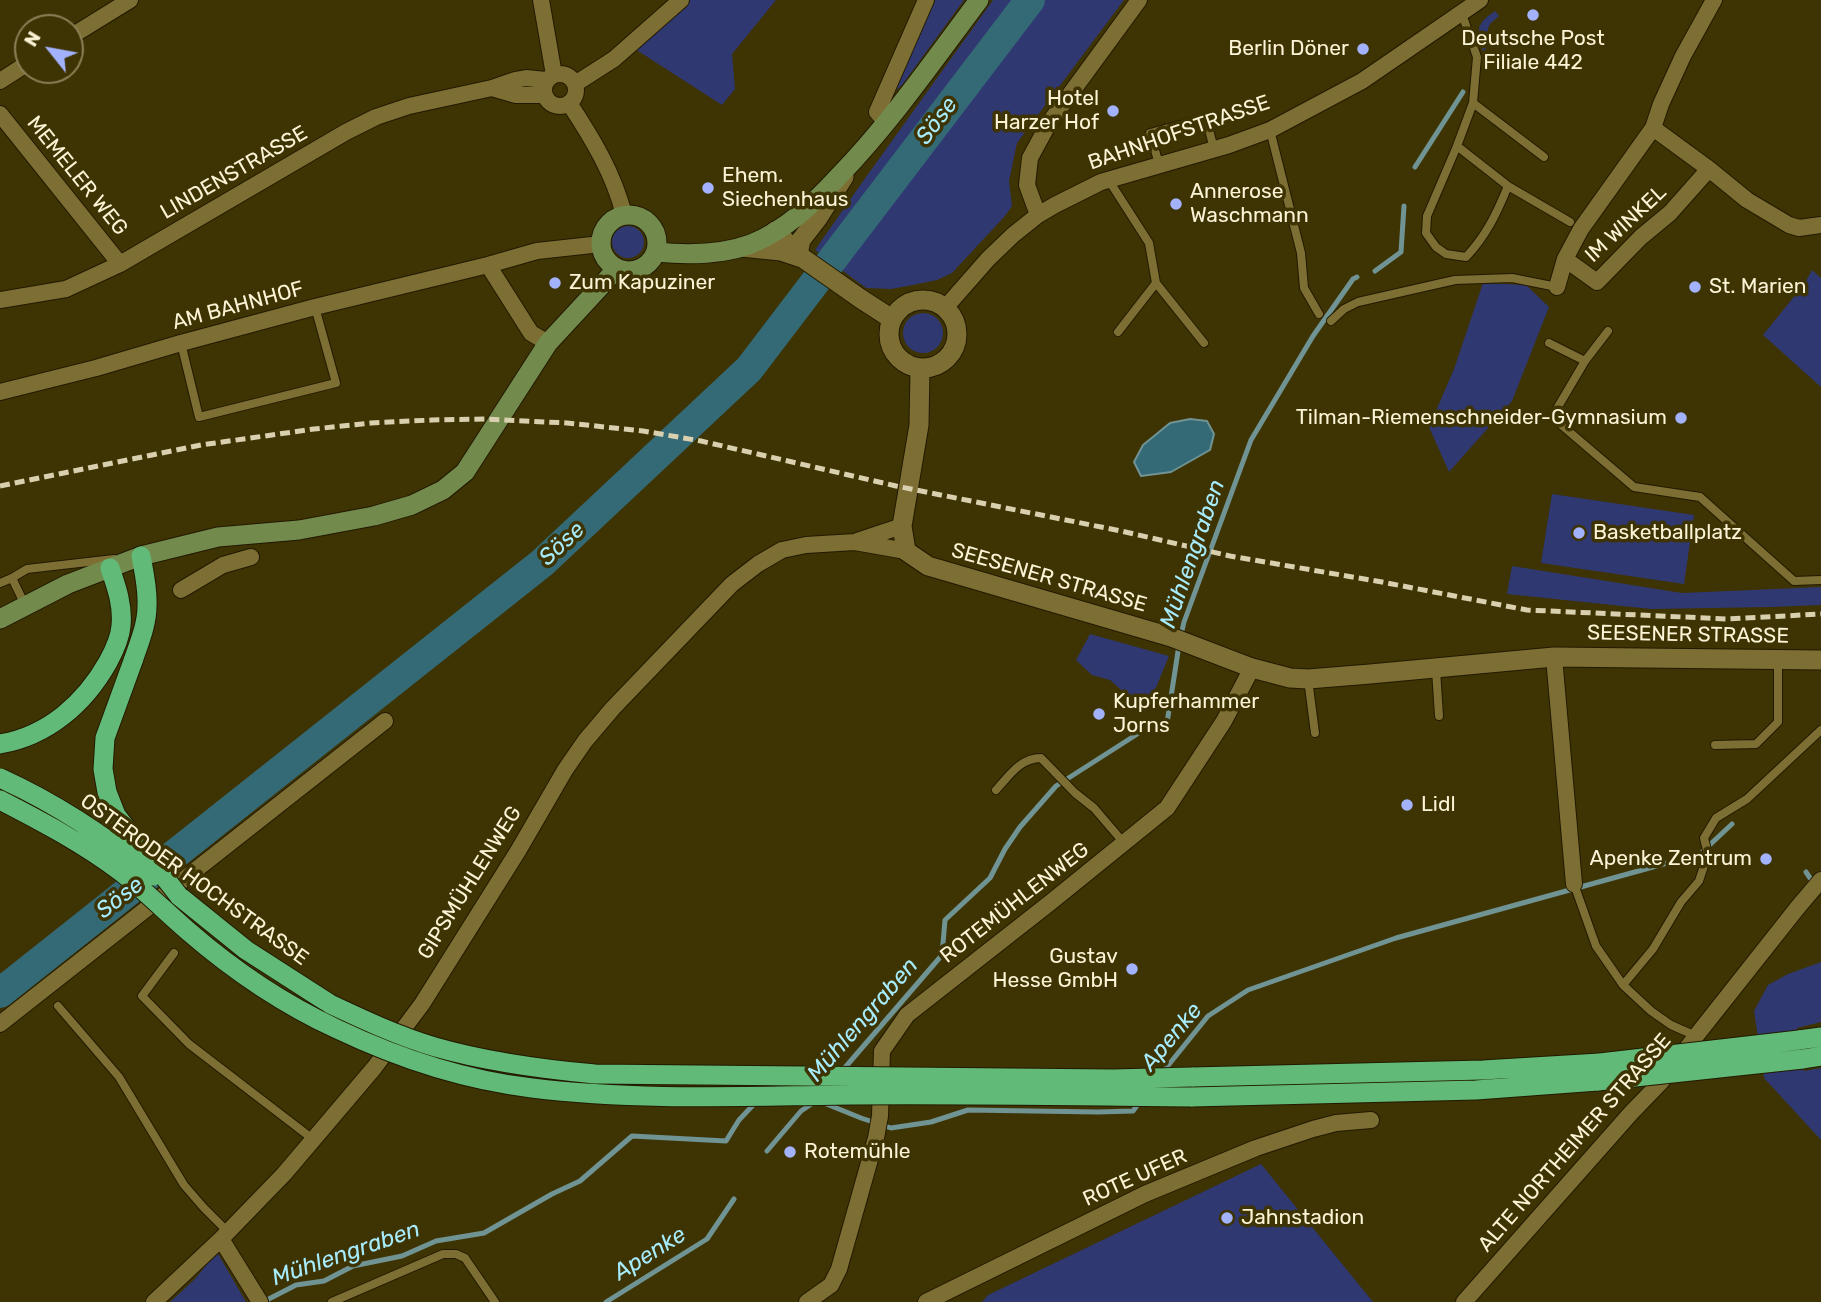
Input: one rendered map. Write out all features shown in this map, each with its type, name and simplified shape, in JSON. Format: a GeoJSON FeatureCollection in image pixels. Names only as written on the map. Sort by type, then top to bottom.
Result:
{"type":"FeatureCollection","features":[{"type":"Feature","properties":{"kind":"highway"},"geometry":{"type":"LineString","coordinates":[[141,556],[148,608],[144,629],[105,738],[103,769],[107,792],[116,815],[179,896]]}},
{"type":"Feature","properties":{"kind":"highway"},"geometry":{"type":"LineString","coordinates":[[0,744],[24,739],[45,729],[80,701],[98,679],[114,651],[121,630],[120,597],[110,569]]}},
{"type":"Feature","properties":{"kind":"highway","name":"OSTERODER HOCHSTRASSE"},"geometry":{"type":"LineString","coordinates":[[0,778],[51,804],[114,844],[246,950],[330,1004],[382,1028],[476,1058],[525,1067],[650,1076],[1100,1079],[1483,1070],[1599,1072]]}},
{"type":"Feature","properties":{"kind":"highway","name":"OSTERODER HOCHSTRASSE"},"geometry":{"type":"LineString","coordinates":[[0,800],[98,855],[149,895],[218,956],[303,1013],[397,1055],[458,1073],[529,1088],[608,1095],[1191,1097],[1476,1090],[1599,1072]]}},
{"type":"Feature","properties":{"kind":"highway"},"geometry":{"type":"LineString","coordinates":[[1599,1072],[1808,1052],[1821,1037]]}},
{"type":"Feature","properties":{"kind":"main road"},"geometry":{"type":"LineString","coordinates":[[656,252],[706,253],[741,247],[775,231],[808,208],[887,123],[979,0]]}},
{"type":"Feature","properties":{"kind":"main road"},"geometry":{"type":"LineString","coordinates":[[624,215],[637,216],[648,222],[657,239],[652,260],[639,269],[623,271],[615,268],[605,258],[601,244],[607,225],[624,215]]}},
{"type":"Feature","properties":{"kind":"main road"},"geometry":{"type":"LineString","coordinates":[[0,619],[68,584],[141,556],[218,537],[299,530],[374,516],[412,505],[443,490],[465,472],[548,344],[615,268]]}},
{"type":"Feature","properties":{"kind":"street"},"geometry":{"type":"LineString","coordinates":[[84,28],[130,0]]}},
{"type":"Feature","properties":{"kind":"street"},"geometry":{"type":"LineString","coordinates":[[541,0],[548,83],[550,103],[555,106],[565,105],[575,94],[575,83],[566,75],[548,83]]}},
{"type":"Feature","properties":{"kind":"street"},"geometry":{"type":"LineString","coordinates":[[575,83],[614,59],[681,0]]}},
{"type":"Feature","properties":{"kind":"street"},"geometry":{"type":"LineString","coordinates":[[887,123],[877,112],[926,0]]}},
{"type":"Feature","properties":{"kind":"street"},"geometry":{"type":"LineString","coordinates":[[1038,215],[1027,185],[1030,158],[1049,123],[1139,0]]}},
{"type":"Feature","properties":{"kind":"street","name":"BAHNHOFSTRASSE"},"geometry":{"type":"LineString","coordinates":[[946,308],[988,259],[1038,215],[1108,179],[1270,130],[1363,80],[1480,0]]}},
{"type":"Feature","properties":{"kind":"street"},"geometry":{"type":"LineString","coordinates":[[1557,287],[1565,259],[1581,229],[1653,128],[1683,56],[1714,0]]}},
{"type":"Feature","properties":{"kind":"street","name":"LINDENSTRASSE"},"geometry":{"type":"LineString","coordinates":[[0,300],[66,289],[120,264],[376,117],[409,106],[526,78],[548,83]]}},
{"type":"Feature","properties":{"kind":"street"},"geometry":{"type":"LineString","coordinates":[[569,103],[600,154],[618,193],[624,215]]}},
{"type":"Feature","properties":{"kind":"street","name":"MEMELER WEG"},"geometry":{"type":"LineString","coordinates":[[0,114],[120,264]]}},
{"type":"Feature","properties":{"kind":"street"},"geometry":{"type":"LineString","coordinates":[[1653,128],[1746,200],[1789,225],[1799,228],[1821,226]]}},
{"type":"Feature","properties":{"kind":"street"},"geometry":{"type":"LineString","coordinates":[[801,256],[801,240],[851,164]]}},
{"type":"Feature","properties":{"kind":"street","name":"IM WINKEL"},"geometry":{"type":"LineString","coordinates":[[1565,259],[1597,282],[1641,237],[1670,214],[1709,169]]}},
{"type":"Feature","properties":{"kind":"street"},"geometry":{"type":"LineString","coordinates":[[775,231],[801,256],[892,319]]}},
{"type":"Feature","properties":{"kind":"street","name":"AM BAHNHOF"},"geometry":{"type":"LineString","coordinates":[[0,392],[315,307],[537,251],[601,244]]}},
{"type":"Feature","properties":{"kind":"street"},"geometry":{"type":"LineString","coordinates":[[741,247],[801,256]]}},
{"type":"Feature","properties":{"kind":"street"},"geometry":{"type":"LineString","coordinates":[[488,265],[531,333],[548,344]]}},
{"type":"Feature","properties":{"kind":"street"},"geometry":{"type":"LineString","coordinates":[[923,300],[946,308],[956,325],[957,335],[955,346],[944,362],[919,368],[900,359],[893,351],[889,330],[892,319],[902,307],[923,300]]}},
{"type":"Feature","properties":{"kind":"street"},"geometry":{"type":"LineString","coordinates":[[906,551],[902,526],[919,425],[919,368]]}},
{"type":"Feature","properties":{"kind":"street","name":"GIPSMÜHLENWEG"},"geometry":{"type":"LineString","coordinates":[[855,542],[902,526]]}},
{"type":"Feature","properties":{"kind":"street"},"geometry":{"type":"LineString","coordinates":[[218,537],[223,565]]}},
{"type":"Feature","properties":{"kind":"street","name":"GIPSMÜHLENWEG"},"geometry":{"type":"LineString","coordinates":[[154,1302],[225,1236],[314,1140],[374,1068],[422,1004],[585,740],[732,584],[782,550],[806,545],[855,542],[906,551]]}},
{"type":"Feature","properties":{"kind":"street","name":"SEESENER STRASSE"},"geometry":{"type":"LineString","coordinates":[[906,551],[928,566],[1171,637],[1274,675],[1308,679],[1554,657],[1821,660]]}},
{"type":"Feature","properties":{"kind":"street"},"geometry":{"type":"LineString","coordinates":[[181,590],[223,565],[251,556]]}},
{"type":"Feature","properties":{"kind":"street"},"geometry":{"type":"LineString","coordinates":[[1554,657],[1576,888]]}},
{"type":"Feature","properties":{"kind":"street","name":"ROTEMÜHLENWEG"},"geometry":{"type":"LineString","coordinates":[[827,1302],[876,1138],[880,1116],[882,1051],[907,1015],[1167,808],[1224,721],[1252,668]]}},
{"type":"Feature","properties":{"kind":"street"},"geometry":{"type":"LineString","coordinates":[[0,1024],[385,722]]}},
{"type":"Feature","properties":{"kind":"street","name":"ALTE NORTHEIMER STRASSE"},"geometry":{"type":"LineString","coordinates":[[1464,1302],[1661,1082],[1821,880]]}},
{"type":"Feature","properties":{"kind":"street","name":"ROTE UFER"},"geometry":{"type":"LineString","coordinates":[[926,1302],[1145,1194],[1256,1148],[1336,1123],[1371,1120]]}},
{"type":"Feature","properties":{"kind":"street"},"geometry":{"type":"LineString","coordinates":[[225,1236],[260,1301]]}},
{"type":"Feature","properties":{"kind":"street"},"geometry":{"type":"LineString","coordinates":[[807,1302],[831,1285]]}},
{"type":"Feature","properties":{"kind":"lane"},"geometry":{"type":"LineString","coordinates":[[1462,13],[1476,57],[1473,103],[1427,216],[1426,233],[1446,254],[1466,257],[1480,242],[1495,218],[1508,186]]}},
{"type":"Feature","properties":{"kind":"lane"},"geometry":{"type":"LineString","coordinates":[[1473,103],[1545,157]]}},
{"type":"Feature","properties":{"kind":"lane"},"geometry":{"type":"LineString","coordinates":[[1159,164],[1150,133],[1206,118],[1214,149]]}},
{"type":"Feature","properties":{"kind":"lane"},"geometry":{"type":"LineString","coordinates":[[1270,130],[1301,253],[1304,288],[1319,314]]}},
{"type":"Feature","properties":{"kind":"lane"},"geometry":{"type":"LineString","coordinates":[[1457,146],[1508,186],[1570,222]]}},
{"type":"Feature","properties":{"kind":"lane"},"geometry":{"type":"LineString","coordinates":[[1108,179],[1149,243],[1156,284],[1204,342]]}},
{"type":"Feature","properties":{"kind":"lane"},"geometry":{"type":"LineString","coordinates":[[1331,321],[1344,309],[1359,302],[1455,280],[1512,278],[1557,287]]}},
{"type":"Feature","properties":{"kind":"lane"},"geometry":{"type":"LineString","coordinates":[[1118,332],[1156,284]]}},
{"type":"Feature","properties":{"kind":"lane"},"geometry":{"type":"LineString","coordinates":[[181,343],[199,417],[336,383],[315,307]]}},
{"type":"Feature","properties":{"kind":"lane"},"geometry":{"type":"LineString","coordinates":[[1608,331],[1585,361],[1552,416],[1634,487],[1700,498],[1794,581],[1821,580]]}},
{"type":"Feature","properties":{"kind":"lane"},"geometry":{"type":"LineString","coordinates":[[1549,343],[1585,361]]}},
{"type":"Feature","properties":{"kind":"lane"},"geometry":{"type":"LineString","coordinates":[[0,583],[27,569],[141,556]]}},
{"type":"Feature","properties":{"kind":"lane"},"geometry":{"type":"LineString","coordinates":[[12,578],[25,606]]}},
{"type":"Feature","properties":{"kind":"lane"},"geometry":{"type":"LineString","coordinates":[[1715,745],[1756,744],[1778,722],[1778,659]]}},
{"type":"Feature","properties":{"kind":"lane"},"geometry":{"type":"LineString","coordinates":[[1436,666],[1439,716]]}},
{"type":"Feature","properties":{"kind":"lane"},"geometry":{"type":"LineString","coordinates":[[1308,679],[1315,733]]}},
{"type":"Feature","properties":{"kind":"lane"},"geometry":{"type":"LineString","coordinates":[[1623,985],[1653,949],[1681,902],[1699,881],[1708,854],[1704,838],[1716,818],[1747,799],[1821,730]]}},
{"type":"Feature","properties":{"kind":"lane"},"geometry":{"type":"LineString","coordinates":[[996,790],[1022,762],[1041,758],[1094,808],[1124,843]]}},
{"type":"Feature","properties":{"kind":"lane"},"geometry":{"type":"LineString","coordinates":[[1576,888],[1596,946],[1623,985],[1671,1025],[1696,1036]]}},
{"type":"Feature","properties":{"kind":"lane"},"geometry":{"type":"LineString","coordinates":[[174,953],[142,996],[189,1044],[314,1140]]}},
{"type":"Feature","properties":{"kind":"lane"},"geometry":{"type":"LineString","coordinates":[[58,1006],[119,1077],[184,1185],[225,1236]]}},
{"type":"Feature","properties":{"kind":"lane"},"geometry":{"type":"LineString","coordinates":[[332,1302],[443,1254],[456,1254],[465,1258],[495,1302]]}},
{"type":"Feature","properties":{"kind":"shaded area"},"geometry":{"type":"Polygon","coordinates":[[[690,0],[776,0],[732,54],[735,89],[722,105],[635,49],[690,0]]]}},
{"type":"Feature","properties":{"kind":"shaded area"},"geometry":{"type":"Polygon","coordinates":[[[934,0],[964,0],[902,85],[886,99],[902,64],[917,41],[934,0]]]}},
{"type":"Feature","properties":{"kind":"shaded area"},"geometry":{"type":"Polygon","coordinates":[[[993,0],[1124,0],[1017,143],[1009,181],[1012,206],[1005,216],[952,273],[937,280],[891,289],[866,288],[815,250],[993,0]]]}},
{"type":"Feature","properties":{"kind":"shaded area"},"geometry":{"type":"Polygon","coordinates":[[[1495,11],[1499,16],[1488,27],[1490,43],[1483,52],[1479,28],[1495,11]]]}},
{"type":"Feature","properties":{"kind":"shaded area"},"geometry":{"type":"Polygon","coordinates":[[[628,226],[639,231],[644,242],[639,253],[628,258],[617,253],[612,242],[617,231],[628,226]]]}},
{"type":"Feature","properties":{"kind":"shaded area"},"geometry":{"type":"Polygon","coordinates":[[[1812,270],[1821,278],[1821,387],[1763,335],[1805,283],[1812,270]]]}},
{"type":"Feature","properties":{"kind":"shaded area"},"geometry":{"type":"Polygon","coordinates":[[[1483,283],[1526,285],[1549,307],[1512,401],[1449,472],[1429,427],[1454,369],[1483,283]]]}},
{"type":"Feature","properties":{"kind":"shaded area"},"geometry":{"type":"Polygon","coordinates":[[[923,313],[937,319],[943,333],[937,347],[923,353],[909,347],[903,333],[909,319],[923,313]]]}},
{"type":"Feature","properties":{"kind":"shaded area"},"geometry":{"type":"Polygon","coordinates":[[[1190,419],[1207,421],[1214,434],[1210,450],[1171,472],[1141,476],[1134,462],[1143,445],[1170,423],[1190,419]]]}},
{"type":"Feature","properties":{"kind":"shaded area"},"geometry":{"type":"Polygon","coordinates":[[[1552,494],[1694,515],[1684,584],[1541,563],[1552,494]]]}},
{"type":"Feature","properties":{"kind":"shaded area"},"geometry":{"type":"Polygon","coordinates":[[[1512,566],[1682,593],[1821,587],[1821,605],[1651,609],[1507,594],[1512,566]]]}},
{"type":"Feature","properties":{"kind":"shaded area"},"geometry":{"type":"Polygon","coordinates":[[[1090,634],[1169,656],[1146,712],[1110,680],[1092,675],[1076,660],[1090,634]]]}},
{"type":"Feature","properties":{"kind":"shaded area"},"geometry":{"type":"Polygon","coordinates":[[[1821,962],[1821,1022],[1797,1028],[1804,1071],[1821,1068],[1821,1140],[1764,1078],[1754,1011],[1768,985],[1788,974],[1821,962]]]}},
{"type":"Feature","properties":{"kind":"shaded area","name":"Jahnstadion"},"geometry":{"type":"Polygon","coordinates":[[[1261,1164],[1373,1302],[982,1302],[988,1295],[1261,1164]]]}},
{"type":"Feature","properties":{"kind":"shaded area"},"geometry":{"type":"Polygon","coordinates":[[[217,1252],[246,1302],[170,1302],[195,1279],[217,1252]]]}},
{"type":"Feature","properties":{"kind":"waterway","name":"Söse"},"geometry":{"type":"LineString","coordinates":[[0,993],[542,563],[749,369],[1030,0]]}},
{"type":"Feature","properties":{"kind":"waterway","name":"Mühlengraben"},"geometry":{"type":"LineString","coordinates":[[1415,167],[1463,92]]}},
{"type":"Feature","properties":{"kind":"waterway","name":"Mühlengraben"},"geometry":{"type":"LineString","coordinates":[[1375,271],[1401,252],[1404,206]]}},
{"type":"Feature","properties":{"kind":"waterway","name":"Mühlengraben"},"geometry":{"type":"LineString","coordinates":[[1181,635],[1251,440],[1313,336],[1357,277]]}},
{"type":"Feature","properties":{"kind":"waterway","name":"Mühlengraben"},"geometry":{"type":"LineString","coordinates":[[842,1071],[942,955],[945,920],[990,878],[1020,827],[1056,786],[1142,731],[1167,723],[1179,645]]}},
{"type":"Feature","properties":{"kind":"waterway","name":"Apenke"},"geometry":{"type":"LineString","coordinates":[[1162,1073],[1208,1016],[1248,990],[1396,938],[1700,854],[1732,824]]}},
{"type":"Feature","properties":{"kind":"waterway","name":"Apenke"},"geometry":{"type":"LineString","coordinates":[[1806,872],[1810,878]]}},
{"type":"Feature","properties":{"kind":"waterway","name":"Apenke"},"geometry":{"type":"LineString","coordinates":[[824,1103],[891,1128],[931,1122],[968,1110],[1133,1111],[1141,1100]]}},
{"type":"Feature","properties":{"kind":"waterway","name":"Apenke"},"geometry":{"type":"LineString","coordinates":[[767,1151],[801,1111],[816,1101]]}},
{"type":"Feature","properties":{"kind":"waterway","name":"Mühlengraben"},"geometry":{"type":"LineString","coordinates":[[263,1302],[296,1285],[324,1281],[353,1266],[402,1256],[436,1241],[484,1233],[580,1181],[632,1136],[726,1141],[739,1120],[756,1102]]}},
{"type":"Feature","properties":{"kind":"waterway","name":"Apenke"},"geometry":{"type":"LineString","coordinates":[[606,1302],[707,1239],[734,1199]]}},
{"type":"Feature","properties":{"kind":"railway"},"geometry":{"type":"LineString","coordinates":[[0,486],[201,445],[314,429],[432,420],[485,419],[567,423],[643,431],[701,441],[896,486],[1121,531],[1230,556],[1527,610],[1728,619],[1821,614]]}},
{"type":"Feature","properties":{"kind":"place","name":"Deutsche Post Filiale 442"},"geometry":{"type":"Point","coordinates":[1533,15]}},
{"type":"Feature","properties":{"kind":"place","name":"Berlin Döner"},"geometry":{"type":"Point","coordinates":[1363,49]}},
{"type":"Feature","properties":{"kind":"place","name":"Hotel Harzer Hof"},"geometry":{"type":"Point","coordinates":[1113,111]}},
{"type":"Feature","properties":{"kind":"place","name":"Ehem. Siechenhaus"},"geometry":{"type":"Point","coordinates":[708,188]}},
{"type":"Feature","properties":{"kind":"place","name":"Annerose Waschmann"},"geometry":{"type":"Point","coordinates":[1176,204]}},
{"type":"Feature","properties":{"kind":"place","name":"Zum Kapuziner"},"geometry":{"type":"Point","coordinates":[555,283]}},
{"type":"Feature","properties":{"kind":"place","name":"St. Marien"},"geometry":{"type":"Point","coordinates":[1695,287]}},
{"type":"Feature","properties":{"kind":"place","name":"Tilman-Riemenschneider-Gymnasium"},"geometry":{"type":"Point","coordinates":[1681,418]}},
{"type":"Feature","properties":{"kind":"place","name":"Basketballplatz"},"geometry":{"type":"Point","coordinates":[1579,533]}},
{"type":"Feature","properties":{"kind":"place","name":"Kupferhammer Jorns"},"geometry":{"type":"Point","coordinates":[1099,714]}},
{"type":"Feature","properties":{"kind":"place","name":"Lidl"},"geometry":{"type":"Point","coordinates":[1407,805]}},
{"type":"Feature","properties":{"kind":"place","name":"Apenke Zentrum"},"geometry":{"type":"Point","coordinates":[1766,859]}},
{"type":"Feature","properties":{"kind":"place","name":"Gustav Hesse GmbH"},"geometry":{"type":"Point","coordinates":[1132,969]}},
{"type":"Feature","properties":{"kind":"place","name":"Rotemühle"},"geometry":{"type":"Point","coordinates":[790,1152]}},
{"type":"Feature","properties":{"kind":"place","name":"Jahnstadion"},"geometry":{"type":"Point","coordinates":[1227,1218]}}]}
